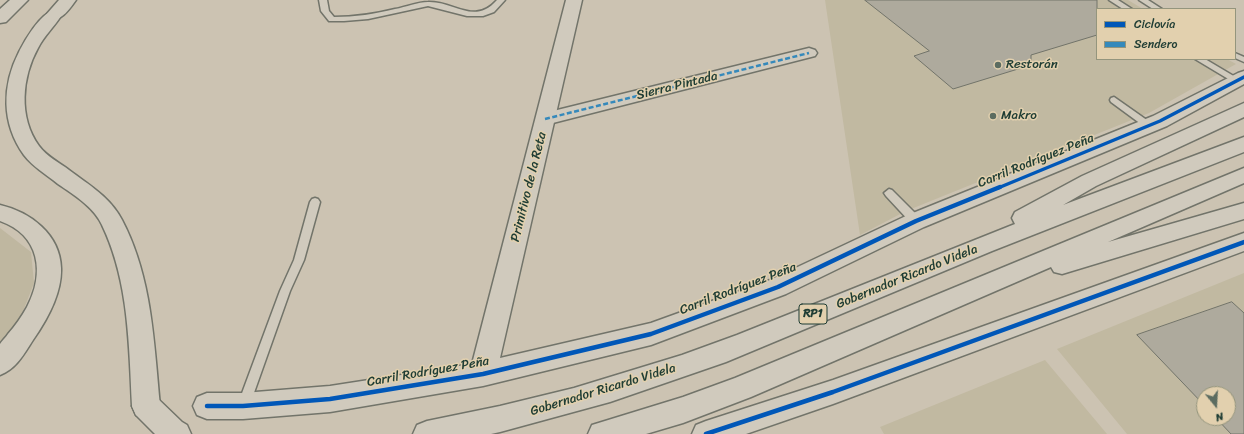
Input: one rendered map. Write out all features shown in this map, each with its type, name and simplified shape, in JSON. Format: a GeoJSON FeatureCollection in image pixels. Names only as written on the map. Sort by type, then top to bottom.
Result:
{"type":"FeatureCollection","features":[{"type":"Feature","properties":{"kind":"main road"},"geometry":{"type":"LineString","coordinates":[[0,18],[20,0]]}},
{"type":"Feature","properties":{"kind":"main road"},"geometry":{"type":"LineString","coordinates":[[68,0],[37,34],[24,52],[14,71],[8,90],[10,118],[18,134],[31,151],[102,207],[111,221],[123,246],[132,276],[138,304],[146,406],[172,432],[177,434]]}},
{"type":"Feature","properties":{"kind":"main road"},"geometry":{"type":"LineString","coordinates":[[53,16],[72,0]]}},
{"type":"Feature","properties":{"kind":"main road","name":"Primitivo de la Reta"},"geometry":{"type":"LineString","coordinates":[[483,374],[545,119],[571,1]]}},
{"type":"Feature","properties":{"kind":"main road","name":"Carril Rodríguez Peña"},"geometry":{"type":"LineString","coordinates":[[207,406],[243,406],[330,399],[483,374],[651,334],[778,287],[916,221],[1148,125],[1242,73]]}},
{"type":"Feature","properties":{"kind":"main road"},"geometry":{"type":"LineString","coordinates":[[947,260],[1089,182],[1244,109]]}},
{"type":"Feature","properties":{"kind":"main road","name":"Gobernador Ricardo Videla"},"geometry":{"type":"LineString","coordinates":[[426,434],[472,426],[540,410],[717,354],[947,260],[1244,144]]}},
{"type":"Feature","properties":{"kind":"main road"},"geometry":{"type":"LineString","coordinates":[[602,434],[683,410],[742,388],[1244,175]]}},
{"type":"Feature","properties":{"kind":"main road"},"geometry":{"type":"LineString","coordinates":[[974,289],[1244,211]]}},
{"type":"Feature","properties":{"kind":"main road"},"geometry":{"type":"LineString","coordinates":[[0,213],[21,221],[36,232],[46,248],[50,269],[45,296],[32,323],[0,362]]}},
{"type":"Feature","properties":{"kind":"main road"},"geometry":{"type":"LineString","coordinates":[[706,434],[833,392],[1244,242]]}},
{"type":"Feature","properties":{"kind":"street","name":"Sierra Pintada"},"geometry":{"type":"LineString","coordinates":[[545,119],[809,53]]}},
{"type":"Feature","properties":{"kind":"lane"},"geometry":{"type":"LineString","coordinates":[[323,0],[325,11],[332,18],[342,19],[362,17],[428,4],[439,4],[471,15],[480,14],[490,11],[501,0]]}},
{"type":"Feature","properties":{"kind":"lane"},"geometry":{"type":"LineString","coordinates":[[1113,0],[1126,8]]}},
{"type":"Feature","properties":{"kind":"lane"},"geometry":{"type":"LineString","coordinates":[[1143,0],[1156,8]]}},
{"type":"Feature","properties":{"kind":"lane"},"geometry":{"type":"LineString","coordinates":[[1236,58],[1242,73]]}},
{"type":"Feature","properties":{"kind":"lane"},"geometry":{"type":"LineString","coordinates":[[1202,60],[1242,73]]}},
{"type":"Feature","properties":{"kind":"lane"},"geometry":{"type":"LineString","coordinates":[[1114,100],[1148,125]]}},
{"type":"Feature","properties":{"kind":"lane"},"geometry":{"type":"LineString","coordinates":[[889,193],[916,221]]}},
{"type":"Feature","properties":{"kind":"lane"},"geometry":{"type":"LineString","coordinates":[[243,406],[285,291],[299,260],[315,202]]}},
{"type":"Feature","properties":{"kind":"shaded area","name":"Makro"},"geometry":{"type":"Polygon","coordinates":[[[825,0],[1128,0],[1141,8],[1096,8],[1096,60],[1229,60],[1236,64],[1149,113],[906,211],[860,235],[825,0]]]}},
{"type":"Feature","properties":{"kind":"shaded area"},"geometry":{"type":"Polygon","coordinates":[[[0,228],[31,252],[34,283],[20,319],[0,344],[0,228]]]}},
{"type":"Feature","properties":{"kind":"shaded area"},"geometry":{"type":"Polygon","coordinates":[[[1244,273],[1244,434],[1127,434],[1057,349],[1244,273]]]}},
{"type":"Feature","properties":{"kind":"shaded area"},"geometry":{"type":"Polygon","coordinates":[[[1045,360],[1107,434],[884,434],[880,427],[1045,360]]]}},
{"type":"Feature","properties":{"kind":"building"},"geometry":{"type":"Polygon","coordinates":[[[865,0],[1097,0],[1096,35],[1031,55],[1031,65],[953,89],[914,56],[929,51],[865,0]]]}},
{"type":"Feature","properties":{"kind":"building"},"geometry":{"type":"Polygon","coordinates":[[[1232,302],[1244,313],[1244,434],[1231,434],[1224,426],[1236,426],[1236,386],[1196,386],[1196,397],[1137,335],[1232,302]]]}},
{"type":"Feature","properties":{"kind":"marked path"},"geometry":{"type":"LineString","coordinates":[[545,119],[809,53]]}},
{"type":"Feature","properties":{"kind":"cycle path"},"geometry":{"type":"LineString","coordinates":[[207,406],[243,406],[330,399],[483,374],[651,334],[778,287],[916,221],[1160,121],[1244,77]]}},
{"type":"Feature","properties":{"kind":"cycle path"},"geometry":{"type":"LineString","coordinates":[[706,434],[833,392],[1244,242]]}},
{"type":"Feature","properties":{"kind":"place","name":"Restorán"},"geometry":{"type":"Point","coordinates":[998,65]}},
{"type":"Feature","properties":{"kind":"place","name":"Makro"},"geometry":{"type":"Point","coordinates":[993,116]}}]}
